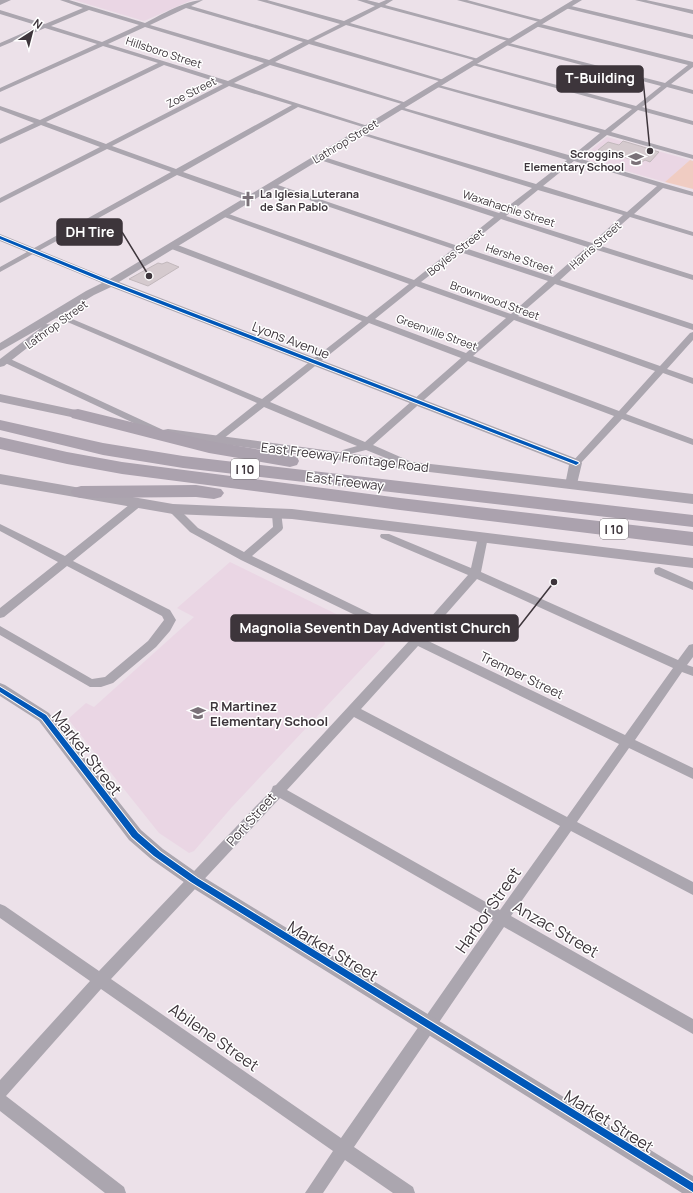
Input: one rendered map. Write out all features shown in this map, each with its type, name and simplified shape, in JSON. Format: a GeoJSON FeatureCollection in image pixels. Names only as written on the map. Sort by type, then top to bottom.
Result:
{"type":"FeatureCollection","features":[{"type":"Feature","properties":{"kind":"highway"},"geometry":{"type":"LineString","coordinates":[[78,414],[151,434],[209,447],[344,471],[448,484],[492,498]]}},
{"type":"Feature","properties":{"kind":"highway","name":"East Freeway"},"geometry":{"type":"LineString","coordinates":[[0,425],[103,449],[183,462],[693,521]]}},
{"type":"Feature","properties":{"kind":"highway","name":"East Freeway"},"geometry":{"type":"LineString","coordinates":[[0,443],[67,458],[122,468],[357,499],[693,539]]}},
{"type":"Feature","properties":{"kind":"highway"},"geometry":{"type":"LineString","coordinates":[[81,492],[196,491],[311,502],[357,499]]}},
{"type":"Feature","properties":{"kind":"highway"},"geometry":{"type":"LineString","coordinates":[[604,511],[643,506],[693,512]]}},
{"type":"Feature","properties":{"kind":"highway"},"geometry":{"type":"LineString","coordinates":[[534,520],[580,534],[693,550]]}},
{"type":"Feature","properties":{"kind":"main road","name":"East Freeway Frontage Road"},"geometry":{"type":"LineString","coordinates":[[0,398],[158,431],[216,440],[345,455],[413,466],[693,499]]}},
{"type":"Feature","properties":{"kind":"main road"},"geometry":{"type":"LineString","coordinates":[[0,479],[173,509],[277,514],[483,537],[693,563]]}},
{"type":"Feature","properties":{"kind":"street"},"geometry":{"type":"LineString","coordinates":[[0,3],[7,0]]}},
{"type":"Feature","properties":{"kind":"street"},"geometry":{"type":"LineString","coordinates":[[63,0],[269,62],[573,159],[693,194]]}},
{"type":"Feature","properties":{"kind":"street"},"geometry":{"type":"LineString","coordinates":[[0,90],[200,0]]}},
{"type":"Feature","properties":{"kind":"street"},"geometry":{"type":"LineString","coordinates":[[260,0],[346,23],[476,62],[693,123]]}},
{"type":"Feature","properties":{"kind":"street"},"geometry":{"type":"LineString","coordinates":[[360,0],[693,92]]}},
{"type":"Feature","properties":{"kind":"street","name":"Zoe Street"},"geometry":{"type":"LineString","coordinates":[[0,201],[390,0]]}},
{"type":"Feature","properties":{"kind":"street"},"geometry":{"type":"LineString","coordinates":[[460,0],[693,64]]}},
{"type":"Feature","properties":{"kind":"street"},"geometry":{"type":"LineString","coordinates":[[638,0],[693,12]]}},
{"type":"Feature","properties":{"kind":"street"},"geometry":{"type":"LineString","coordinates":[[571,3],[693,37]]}},
{"type":"Feature","properties":{"kind":"street","name":"Lathrop Street"},"geometry":{"type":"LineString","coordinates":[[0,348],[96,295],[111,283],[249,198],[272,186],[441,84],[571,3]]}},
{"type":"Feature","properties":{"kind":"street"},"geometry":{"type":"LineString","coordinates":[[186,6],[308,42],[441,84],[693,157]]}},
{"type":"Feature","properties":{"kind":"street"},"geometry":{"type":"LineString","coordinates":[[0,45],[88,8]]}},
{"type":"Feature","properties":{"kind":"street","name":"Hillsboro Street"},"geometry":{"type":"LineString","coordinates":[[0,12],[368,128]]}},
{"type":"Feature","properties":{"kind":"street"},"geometry":{"type":"LineString","coordinates":[[0,142],[164,63]]}},
{"type":"Feature","properties":{"kind":"street","name":"Boyles Street"},"geometry":{"type":"LineString","coordinates":[[216,440],[264,404],[693,64]]}},
{"type":"Feature","properties":{"kind":"street"},"geometry":{"type":"LineString","coordinates":[[0,270],[296,105]]}},
{"type":"Feature","properties":{"kind":"street"},"geometry":{"type":"LineString","coordinates":[[0,108],[249,198]]}},
{"type":"Feature","properties":{"kind":"street"},"geometry":{"type":"LineString","coordinates":[[359,133],[693,234]]}},
{"type":"Feature","properties":{"kind":"street","name":"Waxahachie Street"},"geometry":{"type":"LineString","coordinates":[[318,158],[693,278]]}},
{"type":"Feature","properties":{"kind":"street","name":"Harris Street"},"geometry":{"type":"LineString","coordinates":[[365,447],[419,401],[662,185]]}},
{"type":"Feature","properties":{"kind":"street","name":"Hershe Street"},"geometry":{"type":"LineString","coordinates":[[272,186],[693,327]]}},
{"type":"Feature","properties":{"kind":"street","name":"Brownwood Street"},"geometry":{"type":"LineString","coordinates":[[223,215],[693,381]]}},
{"type":"Feature","properties":{"kind":"street","name":"Lyons Avenue"},"geometry":{"type":"LineString","coordinates":[[0,237],[111,283],[576,463]]}},
{"type":"Feature","properties":{"kind":"street","name":"Greenville Street"},"geometry":{"type":"LineString","coordinates":[[172,246],[693,442]]}},
{"type":"Feature","properties":{"kind":"street"},"geometry":{"type":"LineString","coordinates":[[58,316],[413,466]]}},
{"type":"Feature","properties":{"kind":"street","name":"Lathrop Street"},"geometry":{"type":"LineString","coordinates":[[3,362],[58,316]]}},
{"type":"Feature","properties":{"kind":"street"},"geometry":{"type":"LineString","coordinates":[[571,485],[576,463],[693,335]]}},
{"type":"Feature","properties":{"kind":"street"},"geometry":{"type":"LineString","coordinates":[[3,362],[158,431]]}},
{"type":"Feature","properties":{"kind":"street"},"geometry":{"type":"LineString","coordinates":[[345,438],[345,455],[365,447]]}},
{"type":"Feature","properties":{"kind":"street"},"geometry":{"type":"LineString","coordinates":[[0,614],[138,503]]}},
{"type":"Feature","properties":{"kind":"street","name":"Tremper Street"},"geometry":{"type":"LineString","coordinates":[[173,509],[194,530],[245,557],[693,774]]}},
{"type":"Feature","properties":{"kind":"street"},"geometry":{"type":"LineString","coordinates":[[245,557],[278,528],[277,514]]}},
{"type":"Feature","properties":{"kind":"street"},"geometry":{"type":"LineString","coordinates":[[0,527],[166,613],[170,620],[167,628],[158,638],[109,680],[101,683],[90,683],[0,630]]}},
{"type":"Feature","properties":{"kind":"street"},"geometry":{"type":"LineString","coordinates":[[385,536],[475,574],[687,670]]}},
{"type":"Feature","properties":{"kind":"street","name":"Port Street"},"geometry":{"type":"LineString","coordinates":[[0,1092],[100,980],[277,790],[318,749],[352,710],[418,640],[475,574],[483,537]]}},
{"type":"Feature","properties":{"kind":"street"},"geometry":{"type":"LineString","coordinates":[[659,571],[693,586]]}},
{"type":"Feature","properties":{"kind":"street","name":"Harbor Street"},"geometry":{"type":"LineString","coordinates":[[313,1193],[503,918],[627,742],[687,670],[693,648]]}},
{"type":"Feature","properties":{"kind":"street","name":"Market Street"},"geometry":{"type":"LineString","coordinates":[[0,689],[44,717],[135,835],[157,854],[194,880],[693,1188]]}},
{"type":"Feature","properties":{"kind":"street"},"geometry":{"type":"LineString","coordinates":[[352,710],[693,889]]}},
{"type":"Feature","properties":{"kind":"street","name":"Anzac Street"},"geometry":{"type":"LineString","coordinates":[[277,790],[693,1027]]}},
{"type":"Feature","properties":{"kind":"street","name":"Abilene Street"},"geometry":{"type":"LineString","coordinates":[[0,910],[407,1193]]}},
{"type":"Feature","properties":{"kind":"street"},"geometry":{"type":"LineString","coordinates":[[0,1101],[118,1193]]}},
{"type":"Feature","properties":{"kind":"shaded area"},"geometry":{"type":"Polygon","coordinates":[[[74,0],[192,0],[144,21],[74,0]]]}},
{"type":"Feature","properties":{"kind":"shaded area","name":"Scroggins Elementary School"},"geometry":{"type":"Polygon","coordinates":[[[607,137],[690,160],[665,182],[581,158],[607,137]]]}},
{"type":"Feature","properties":{"kind":"shaded area"},"geometry":{"type":"Polygon","coordinates":[[[690,160],[693,161],[693,189],[665,182],[690,160]]]}},
{"type":"Feature","properties":{"kind":"shaded area","name":"R Martinez Elementary School"},"geometry":{"type":"Polygon","coordinates":[[[230,562],[383,637],[385,644],[232,807],[194,851],[189,853],[159,833],[68,719],[86,703],[94,707],[194,617],[177,608],[230,562]]]}},
{"type":"Feature","properties":{"kind":"building","name":"Scroggins Elementary School"},"geometry":{"type":"Polygon","coordinates":[[[623,141],[659,152],[650,162],[645,160],[642,162],[598,150],[608,142],[619,145],[623,141]]]}},
{"type":"Feature","properties":{"kind":"building"},"geometry":{"type":"Polygon","coordinates":[[[167,262],[179,267],[148,286],[129,279],[158,263],[162,264],[167,262]]]}},
{"type":"Feature","properties":{"kind":"cycle path"},"geometry":{"type":"LineString","coordinates":[[0,237],[111,283],[576,463]]}},
{"type":"Feature","properties":{"kind":"cycle path"},"geometry":{"type":"LineString","coordinates":[[0,689],[44,717],[135,835],[157,854],[194,880],[693,1188]]}},
{"type":"Feature","properties":{"kind":"place","name":"T-Building"},"geometry":{"type":"Point","coordinates":[650,151]}},
{"type":"Feature","properties":{"kind":"place","name":"Scroggins Elementary School"},"geometry":{"type":"Point","coordinates":[636,159]}},
{"type":"Feature","properties":{"kind":"place","name":"La Iglesia Luterana de San Pablo"},"geometry":{"type":"Point","coordinates":[248,199]}},
{"type":"Feature","properties":{"kind":"place","name":"DH Tire"},"geometry":{"type":"Point","coordinates":[149,276]}},
{"type":"Feature","properties":{"kind":"place","name":"Magnolia Seventh Day Adventist Church"},"geometry":{"type":"Point","coordinates":[554,582]}},
{"type":"Feature","properties":{"kind":"place","name":"R Martinez Elementary School"},"geometry":{"type":"Point","coordinates":[198,713]}}]}
